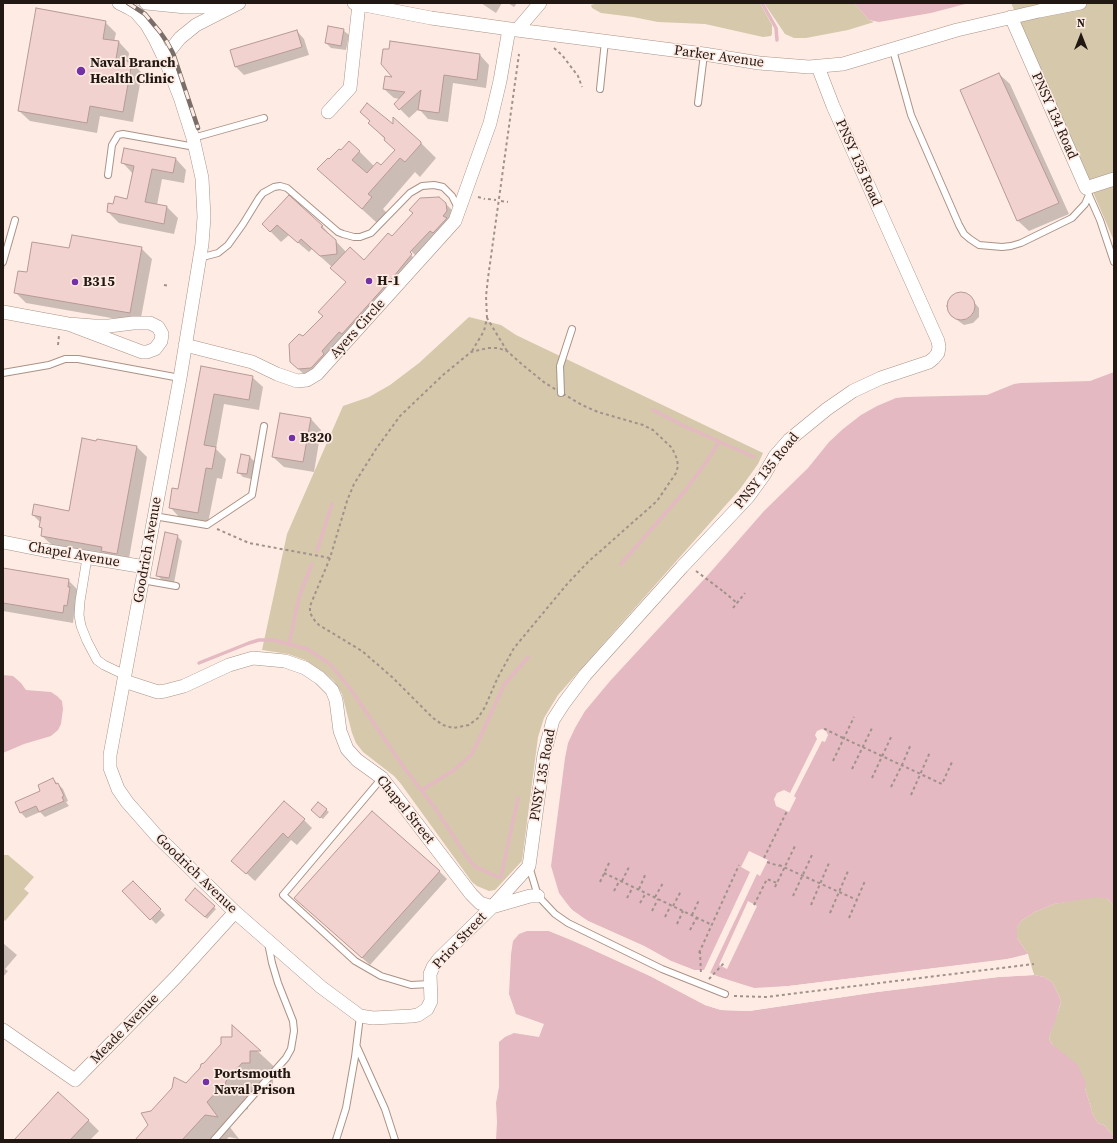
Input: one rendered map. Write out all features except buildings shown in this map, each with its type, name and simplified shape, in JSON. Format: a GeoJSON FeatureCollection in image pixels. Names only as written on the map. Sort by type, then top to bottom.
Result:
{"type":"FeatureCollection","features":[{"type":"Feature","properties":{"kind":"street","name":"Goodrich Avenue"},"geometry":{"type":"LineString","coordinates":[[119,3],[141,17],[155,39],[180,97],[194,143],[202,178],[204,231],[180,378],[110,755],[110,768],[118,789],[127,802],[156,835],[234,912],[321,988],[360,1016]]}},
{"type":"Feature","properties":{"kind":"street"},"geometry":{"type":"LineString","coordinates":[[146,3],[201,7],[225,3]]}},
{"type":"Feature","properties":{"kind":"street"},"geometry":{"type":"LineString","coordinates":[[164,58],[180,38],[196,24],[239,3]]}},
{"type":"Feature","properties":{"kind":"street"},"geometry":{"type":"LineString","coordinates":[[328,112],[350,88],[357,3]]}},
{"type":"Feature","properties":{"kind":"street","name":"Parker Avenue"},"geometry":{"type":"LineString","coordinates":[[357,3],[431,18],[704,54],[759,63],[818,67],[843,64],[957,30],[1080,3]]}},
{"type":"Feature","properties":{"kind":"street"},"geometry":{"type":"LineString","coordinates":[[513,29],[540,3]]}},
{"type":"Feature","properties":{"kind":"street","name":"PNSY 134 Road"},"geometry":{"type":"LineString","coordinates":[[1011,17],[1088,191]]}},
{"type":"Feature","properties":{"kind":"street","name":"Ayers Circle"},"geometry":{"type":"LineString","coordinates":[[185,345],[252,362],[277,374],[297,381],[311,378],[316,374],[452,224],[457,216],[490,123],[513,29]]}},
{"type":"Feature","properties":{"kind":"street","name":"PNSY 135 Road"},"geometry":{"type":"LineString","coordinates":[[529,866],[544,754],[553,720],[584,675],[748,497],[764,475],[775,456],[789,440],[826,409],[853,391],[881,378],[929,362],[934,358],[939,347],[938,341],[833,106],[818,67]]}},
{"type":"Feature","properties":{"kind":"street"},"geometry":{"type":"LineString","coordinates":[[1088,191],[1114,179]]}},
{"type":"Feature","properties":{"kind":"street"},"geometry":{"type":"LineString","coordinates":[[3,312],[64,327],[142,352],[151,351],[158,346],[161,341],[162,334],[155,324],[150,323],[64,327]]}},
{"type":"Feature","properties":{"kind":"street","name":"Chapel Avenue"},"geometry":{"type":"LineString","coordinates":[[3,542],[88,558],[144,573]]}},
{"type":"Feature","properties":{"kind":"street"},"geometry":{"type":"LineString","coordinates":[[88,558],[80,602],[79,615],[81,626],[97,660],[124,678]]}},
{"type":"Feature","properties":{"kind":"street","name":"Chapel Street"},"geometry":{"type":"LineString","coordinates":[[124,678],[158,692],[165,692],[184,686],[229,665],[246,659],[262,658],[285,661],[306,668],[332,690],[336,700],[340,731],[348,749],[357,760],[382,778],[470,894],[480,903],[492,907]]}},
{"type":"Feature","properties":{"kind":"street","name":"Prior Street"},"geometry":{"type":"LineString","coordinates":[[360,1016],[373,1018],[402,1018],[418,1015],[429,1006],[431,995],[430,974],[439,959],[492,907],[529,866]]}},
{"type":"Feature","properties":{"kind":"street"},"geometry":{"type":"LineString","coordinates":[[492,907],[530,896],[538,896]]}},
{"type":"Feature","properties":{"kind":"street","name":"Meade Avenue"},"geometry":{"type":"LineString","coordinates":[[3,1030],[75,1080],[176,977],[234,912]]}},
{"type":"Feature","properties":{"kind":"lane"},"geometry":{"type":"LineString","coordinates":[[600,89],[605,41]]}},
{"type":"Feature","properties":{"kind":"lane"},"geometry":{"type":"LineString","coordinates":[[893,50],[911,115],[959,225],[964,234],[970,239],[980,244],[1002,247],[1021,243],[1072,218],[1085,204],[1088,191]]}},
{"type":"Feature","properties":{"kind":"lane"},"geometry":{"type":"LineString","coordinates":[[698,103],[704,54]]}},
{"type":"Feature","properties":{"kind":"lane"},"geometry":{"type":"LineString","coordinates":[[108,175],[112,145],[118,135],[123,134],[194,143],[264,118]]}},
{"type":"Feature","properties":{"kind":"lane"},"geometry":{"type":"LineString","coordinates":[[199,258],[213,255],[223,250],[243,224],[259,198],[267,190],[280,186],[287,188],[338,232],[354,237],[360,237],[371,233],[410,193],[422,186],[434,185],[443,188],[452,196],[458,211]]}},
{"type":"Feature","properties":{"kind":"lane"},"geometry":{"type":"LineString","coordinates":[[1088,191],[1100,220],[1114,262]]}},
{"type":"Feature","properties":{"kind":"lane"},"geometry":{"type":"LineString","coordinates":[[3,262],[15,220]]}},
{"type":"Feature","properties":{"kind":"lane"},"geometry":{"type":"LineString","coordinates":[[561,393],[560,366],[572,329]]}},
{"type":"Feature","properties":{"kind":"lane"},"geometry":{"type":"LineString","coordinates":[[3,373],[49,365],[65,360],[78,359],[180,378]]}},
{"type":"Feature","properties":{"kind":"lane"},"geometry":{"type":"LineString","coordinates":[[154,516],[207,525],[252,495],[264,426]]}},
{"type":"Feature","properties":{"kind":"lane"},"geometry":{"type":"LineString","coordinates":[[144,573],[176,586]]}},
{"type":"Feature","properties":{"kind":"lane"},"geometry":{"type":"LineString","coordinates":[[382,778],[283,895],[355,961],[380,976],[411,985],[430,984]]}},
{"type":"Feature","properties":{"kind":"lane"},"geometry":{"type":"LineString","coordinates":[[529,866],[538,896],[555,914],[568,923],[662,969],[725,994]]}},
{"type":"Feature","properties":{"kind":"lane"},"geometry":{"type":"LineString","coordinates":[[214,1140],[286,1058],[291,1049],[294,1030],[293,1021],[276,976],[268,941]]}},
{"type":"Feature","properties":{"kind":"lane"},"geometry":{"type":"LineString","coordinates":[[336,1140],[346,1108],[360,1016]]}},
{"type":"Feature","properties":{"kind":"lane"},"geometry":{"type":"LineString","coordinates":[[356,1046],[385,1109],[395,1140]]}},
{"type":"Feature","properties":{"kind":"path"},"geometry":{"type":"LineString","coordinates":[[549,45],[562,55],[579,78],[582,87]]}},
{"type":"Feature","properties":{"kind":"path"},"geometry":{"type":"LineString","coordinates":[[487,318],[507,351],[545,383],[582,405],[598,412],[643,425],[653,430],[672,448],[677,459],[676,473],[657,501],[598,552],[568,583],[514,648],[497,678],[481,714],[469,726],[458,728],[448,727],[438,723],[379,665],[362,651],[325,629],[315,621],[310,613],[310,606],[330,558],[347,501],[354,484],[376,449],[400,416],[443,375],[471,352],[484,331],[487,318],[486,296],[488,278],[520,47]]}},
{"type":"Feature","properties":{"kind":"path"},"geometry":{"type":"LineString","coordinates":[[478,197],[496,200]]}},
{"type":"Feature","properties":{"kind":"path"},"geometry":{"type":"LineString","coordinates":[[501,201],[508,202]]}},
{"type":"Feature","properties":{"kind":"path"},"geometry":{"type":"LineString","coordinates":[[164,285],[169,286]]}},
{"type":"Feature","properties":{"kind":"path"},"geometry":{"type":"LineString","coordinates":[[58,346],[64,327]]}},
{"type":"Feature","properties":{"kind":"path"},"geometry":{"type":"LineString","coordinates":[[471,352],[488,348],[498,348],[507,351]]}},
{"type":"Feature","properties":{"kind":"path"},"geometry":{"type":"LineString","coordinates":[[207,525],[250,543],[330,558]]}},
{"type":"Feature","properties":{"kind":"path"},"geometry":{"type":"LineString","coordinates":[[685,564],[737,602]]}},
{"type":"Feature","properties":{"kind":"path"},"geometry":{"type":"LineString","coordinates":[[717,587],[724,592]]}},
{"type":"Feature","properties":{"kind":"path"},"geometry":{"type":"LineString","coordinates":[[733,608],[745,593]]}},
{"type":"Feature","properties":{"kind":"path"},"geometry":{"type":"LineString","coordinates":[[834,761],[854,717]]}},
{"type":"Feature","properties":{"kind":"path"},"geometry":{"type":"LineString","coordinates":[[852,769],[874,726]]}},
{"type":"Feature","properties":{"kind":"path"},"geometry":{"type":"LineString","coordinates":[[825,730],[942,784],[952,762]]}},
{"type":"Feature","properties":{"kind":"path"},"geometry":{"type":"LineString","coordinates":[[872,778],[892,735]]}},
{"type":"Feature","properties":{"kind":"path"},"geometry":{"type":"LineString","coordinates":[[891,787],[911,744]]}},
{"type":"Feature","properties":{"kind":"path"},"geometry":{"type":"LineString","coordinates":[[911,795],[930,752]]}},
{"type":"Feature","properties":{"kind":"path"},"geometry":{"type":"LineString","coordinates":[[764,858],[786,811]]}},
{"type":"Feature","properties":{"kind":"path"},"geometry":{"type":"LineString","coordinates":[[775,887],[795,846]]}},
{"type":"Feature","properties":{"kind":"path"},"geometry":{"type":"LineString","coordinates":[[794,896],[812,855]]}},
{"type":"Feature","properties":{"kind":"path"},"geometry":{"type":"LineString","coordinates":[[600,882],[610,861]]}},
{"type":"Feature","properties":{"kind":"path"},"geometry":{"type":"LineString","coordinates":[[767,862],[784,867]]}},
{"type":"Feature","properties":{"kind":"path"},"geometry":{"type":"LineString","coordinates":[[811,905],[829,864]]}},
{"type":"Feature","properties":{"kind":"path"},"geometry":{"type":"LineString","coordinates":[[614,891],[630,865]]}},
{"type":"Feature","properties":{"kind":"path"},"geometry":{"type":"LineString","coordinates":[[700,970],[700,951],[739,865]]}},
{"type":"Feature","properties":{"kind":"path"},"geometry":{"type":"LineString","coordinates":[[779,865],[857,900]]}},
{"type":"Feature","properties":{"kind":"path"},"geometry":{"type":"LineString","coordinates":[[830,913],[848,871]]}},
{"type":"Feature","properties":{"kind":"path"},"geometry":{"type":"LineString","coordinates":[[604,873],[712,925]]}},
{"type":"Feature","properties":{"kind":"path"},"geometry":{"type":"LineString","coordinates":[[639,889],[646,873]]}},
{"type":"Feature","properties":{"kind":"path"},"geometry":{"type":"LineString","coordinates":[[754,905],[767,878],[777,884]]}},
{"type":"Feature","properties":{"kind":"path"},"geometry":{"type":"LineString","coordinates":[[849,918],[865,881]]}},
{"type":"Feature","properties":{"kind":"path"},"geometry":{"type":"LineString","coordinates":[[652,911],[663,883]]}},
{"type":"Feature","properties":{"kind":"path"},"geometry":{"type":"LineString","coordinates":[[627,898],[633,886]]}},
{"type":"Feature","properties":{"kind":"path"},"geometry":{"type":"LineString","coordinates":[[665,917],[681,891]]}},
{"type":"Feature","properties":{"kind":"path"},"geometry":{"type":"LineString","coordinates":[[640,903],[646,893]]}},
{"type":"Feature","properties":{"kind":"path"},"geometry":{"type":"LineString","coordinates":[[692,915],[699,900]]}},
{"type":"Feature","properties":{"kind":"path"},"geometry":{"type":"LineString","coordinates":[[677,924],[683,911]]}},
{"type":"Feature","properties":{"kind":"path"},"geometry":{"type":"LineString","coordinates":[[690,930],[697,917]]}},
{"type":"Feature","properties":{"kind":"path"},"geometry":{"type":"LineString","coordinates":[[713,975],[724,962]]}},
{"type":"Feature","properties":{"kind":"path"},"geometry":{"type":"LineString","coordinates":[[725,994],[739,997],[766,997],[1034,964]]}},
{"type":"Feature","properties":{"kind":"shaded area"},"geometry":{"type":"Polygon","coordinates":[[[598,3],[760,3],[772,25],[772,34],[771,36],[763,37],[705,24],[658,22],[601,13],[592,8],[591,5],[598,3]]]}},
{"type":"Feature","properties":{"kind":"shaded area"},"geometry":{"type":"Polygon","coordinates":[[[764,3],[854,3],[869,20],[874,22],[848,30],[806,38],[794,38],[785,34],[764,3]]]}},
{"type":"Feature","properties":{"kind":"shaded area"},"geometry":{"type":"Polygon","coordinates":[[[854,3],[969,3],[931,13],[879,22],[869,20],[854,3]]]}},
{"type":"Feature","properties":{"kind":"shaded area"},"geometry":{"type":"Polygon","coordinates":[[[1011,3],[1114,3],[1114,241],[1026,36],[1011,3]]]}},
{"type":"Feature","properties":{"kind":"shaded area"},"geometry":{"type":"Polygon","coordinates":[[[469,317],[501,325],[516,335],[763,453],[758,464],[740,489],[558,695],[544,718],[538,737],[522,861],[495,890],[489,891],[472,882],[401,784],[394,776],[363,752],[356,743],[342,694],[334,681],[305,660],[288,654],[262,650],[287,534],[343,406],[369,397],[390,385],[419,363],[469,317]]]}},
{"type":"Feature","properties":{"kind":"shaded area"},"geometry":{"type":"Polygon","coordinates":[[[1114,372],[1114,906],[1108,899],[1097,897],[1054,904],[1035,912],[1021,921],[1017,928],[1017,938],[1028,954],[1015,958],[789,986],[754,988],[719,977],[703,970],[694,970],[671,961],[644,946],[588,921],[571,909],[559,893],[551,866],[565,758],[568,743],[575,728],[585,711],[610,681],[708,575],[764,511],[808,468],[829,442],[861,415],[896,398],[987,395],[1014,384],[1090,381],[1114,372]]]}},
{"type":"Feature","properties":{"kind":"shaded area"},"geometry":{"type":"Polygon","coordinates":[[[3,675],[13,676],[26,690],[51,692],[62,701],[63,709],[61,724],[58,730],[51,736],[24,744],[3,753],[3,675]]]}},
{"type":"Feature","properties":{"kind":"shaded area"},"geometry":{"type":"Polygon","coordinates":[[[3,855],[8,855],[34,877],[24,889],[29,893],[5,921],[3,919],[3,855]]]}},
{"type":"Feature","properties":{"kind":"shaded area"},"geometry":{"type":"Polygon","coordinates":[[[1089,897],[1103,897],[1108,899],[1114,906],[1114,1137],[1104,1125],[1098,1123],[1093,1115],[1085,1088],[1050,1041],[1049,1037],[1061,1001],[1052,982],[1044,977],[1034,975],[1028,954],[1017,938],[1017,928],[1021,921],[1035,912],[1054,904],[1089,897]]]}},
{"type":"Feature","properties":{"kind":"shaded area"},"geometry":{"type":"Polygon","coordinates":[[[527,931],[549,931],[567,938],[650,976],[705,1005],[721,1010],[749,1011],[877,992],[999,977],[1034,975],[1044,977],[1052,982],[1061,1001],[1049,1037],[1050,1041],[1078,1065],[1086,1084],[1085,1088],[1093,1115],[1098,1123],[1104,1125],[1114,1137],[1114,1140],[496,1140],[496,1103],[499,1087],[499,1042],[505,1037],[514,1033],[539,1037],[544,1024],[516,1014],[509,994],[513,941],[519,934],[527,931]]]}},
{"type":"Feature","properties":{"kind":"pier"},"geometry":{"type":"Polygon","coordinates":[[[822,729],[826,731],[828,735],[825,742],[822,741],[794,796],[796,798],[789,812],[776,806],[774,799],[777,793],[784,790],[790,793],[817,739],[815,735],[817,731],[822,729]]]}},
{"type":"Feature","properties":{"kind":"pier"},"geometry":{"type":"Polygon","coordinates":[[[749,851],[768,860],[760,876],[757,874],[710,973],[719,977],[754,988],[772,988],[1003,960],[1028,954],[1028,956],[1003,962],[790,988],[754,990],[718,979],[703,972],[693,972],[670,963],[643,948],[587,923],[574,914],[563,903],[565,902],[575,913],[588,921],[644,946],[671,961],[694,970],[704,970],[750,872],[741,867],[749,851]]]}},
{"type":"Feature","properties":{"kind":"pier"},"geometry":{"type":"Polygon","coordinates":[[[748,901],[757,906],[727,969],[719,965],[748,901]]]}},
{"type":"Feature","properties":{"kind":"pier"},"geometry":{"type":"Polygon","coordinates":[[[544,929],[556,932],[583,943],[651,974],[706,1003],[721,1008],[749,1009],[877,990],[998,975],[1034,973],[1034,975],[998,977],[877,992],[749,1011],[721,1010],[705,1005],[650,976],[583,945],[549,931],[543,931],[544,929]]]}},
{"type":"Feature","properties":{"kind":"waterway"},"geometry":{"type":"LineString","coordinates":[[762,3],[776,28],[777,40]]}},
{"type":"Feature","properties":{"kind":"waterway"},"geometry":{"type":"LineString","coordinates":[[653,410],[682,425],[754,457]]}},
{"type":"Feature","properties":{"kind":"waterway"},"geometry":{"type":"LineString","coordinates":[[621,564],[685,491],[719,442]]}},
{"type":"Feature","properties":{"kind":"waterway"},"geometry":{"type":"LineString","coordinates":[[317,551],[332,504]]}},
{"type":"Feature","properties":{"kind":"waterway"},"geometry":{"type":"LineString","coordinates":[[289,645],[299,597],[312,564]]}},
{"type":"Feature","properties":{"kind":"waterway"},"geometry":{"type":"LineString","coordinates":[[199,663],[249,643],[259,640],[273,640],[307,649],[330,664],[349,687],[405,769],[435,808],[469,860],[476,867],[498,877],[501,877],[518,798]]}},
{"type":"Feature","properties":{"kind":"waterway"},"geometry":{"type":"LineString","coordinates":[[422,790],[454,770],[471,755],[504,685],[528,657]]}},
{"type":"Feature","properties":{"kind":"railway"},"geometry":{"type":"LineString","coordinates":[[128,3],[145,14],[167,42],[173,53],[198,128]]}},
{"type":"Feature","properties":{"kind":"place","name":"Naval Branch Health Clinic"},"geometry":{"type":"Point","coordinates":[81,71]}},
{"type":"Feature","properties":{"kind":"place","name":"H-1"},"geometry":{"type":"Point","coordinates":[369,281]}},
{"type":"Feature","properties":{"kind":"place","name":"B315"},"geometry":{"type":"Point","coordinates":[75,282]}},
{"type":"Feature","properties":{"kind":"place","name":"B320"},"geometry":{"type":"Point","coordinates":[292,438]}},
{"type":"Feature","properties":{"kind":"place","name":"Portsmouth Naval Prison"},"geometry":{"type":"Point","coordinates":[206,1082]}}]}
